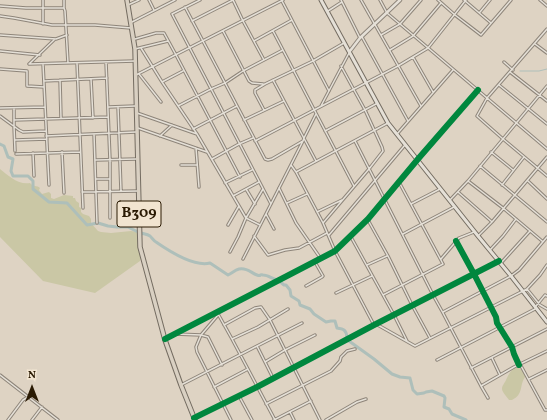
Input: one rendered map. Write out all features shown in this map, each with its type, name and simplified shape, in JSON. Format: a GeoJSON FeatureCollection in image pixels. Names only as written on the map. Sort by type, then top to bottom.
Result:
{"type":"FeatureCollection","features":[{"type":"Feature","properties":{"kind":"main road","name":"B309"},"geometry":{"type":"LineString","coordinates":[[127,0],[134,39],[137,75],[140,247],[165,339],[194,419]]}},
{"type":"Feature","properties":{"kind":"main road"},"geometry":{"type":"LineString","coordinates":[[321,0],[388,123],[478,236],[511,276],[525,290],[547,322]]}},
{"type":"Feature","properties":{"kind":"street"},"geometry":{"type":"LineString","coordinates":[[43,0],[43,24]]}},
{"type":"Feature","properties":{"kind":"street"},"geometry":{"type":"LineString","coordinates":[[64,0],[68,63]]}},
{"type":"Feature","properties":{"kind":"street"},"geometry":{"type":"LineString","coordinates":[[128,5],[139,0]]}},
{"type":"Feature","properties":{"kind":"street"},"geometry":{"type":"LineString","coordinates":[[149,0],[154,10]]}},
{"type":"Feature","properties":{"kind":"street"},"geometry":{"type":"LineString","coordinates":[[131,22],[174,0]]}},
{"type":"Feature","properties":{"kind":"street"},"geometry":{"type":"LineString","coordinates":[[200,0],[172,14],[271,204]]}},
{"type":"Feature","properties":{"kind":"street"},"geometry":{"type":"LineString","coordinates":[[192,21],[233,0],[264,60]]}},
{"type":"Feature","properties":{"kind":"street"},"geometry":{"type":"LineString","coordinates":[[161,102],[137,75],[282,0],[329,91]]}},
{"type":"Feature","properties":{"kind":"street"},"geometry":{"type":"LineString","coordinates":[[361,0],[421,106]]}},
{"type":"Feature","properties":{"kind":"street"},"geometry":{"type":"LineString","coordinates":[[380,0],[387,13],[547,149]]}},
{"type":"Feature","properties":{"kind":"street"},"geometry":{"type":"LineString","coordinates":[[321,106],[341,66],[361,37],[400,0]]}},
{"type":"Feature","properties":{"kind":"street"},"geometry":{"type":"LineString","coordinates":[[381,34],[400,24],[421,0]]}},
{"type":"Feature","properties":{"kind":"street"},"geometry":{"type":"LineString","coordinates":[[438,0],[480,34],[482,34],[511,0]]}},
{"type":"Feature","properties":{"kind":"street"},"geometry":{"type":"LineString","coordinates":[[255,141],[354,90],[428,48],[455,15],[465,0],[491,22]]}},
{"type":"Feature","properties":{"kind":"street"},"geometry":{"type":"LineString","coordinates":[[480,12],[490,0]]}},
{"type":"Feature","properties":{"kind":"street"},"geometry":{"type":"LineString","coordinates":[[540,0],[547,6]]}},
{"type":"Feature","properties":{"kind":"street"},"geometry":{"type":"LineString","coordinates":[[327,12],[342,1],[408,121]]}},
{"type":"Feature","properties":{"kind":"street"},"geometry":{"type":"LineString","coordinates":[[390,50],[414,36],[441,3]]}},
{"type":"Feature","properties":{"kind":"street"},"geometry":{"type":"LineString","coordinates":[[0,6],[64,8]]}},
{"type":"Feature","properties":{"kind":"street"},"geometry":{"type":"LineString","coordinates":[[185,7],[265,159],[272,159],[304,140]]}},
{"type":"Feature","properties":{"kind":"street"},"geometry":{"type":"LineString","coordinates":[[0,16],[52,26],[96,25],[132,28]]}},
{"type":"Feature","properties":{"kind":"street"},"geometry":{"type":"LineString","coordinates":[[254,41],[292,20]]}},
{"type":"Feature","properties":{"kind":"street"},"geometry":{"type":"LineString","coordinates":[[547,30],[487,98],[477,116],[547,176]]}},
{"type":"Feature","properties":{"kind":"street"},"geometry":{"type":"LineString","coordinates":[[223,31],[249,81],[252,83],[265,84]]}},
{"type":"Feature","properties":{"kind":"street"},"geometry":{"type":"LineString","coordinates":[[273,31],[354,186]]}},
{"type":"Feature","properties":{"kind":"street"},"geometry":{"type":"LineString","coordinates":[[134,39],[150,34],[164,33],[240,177]]}},
{"type":"Feature","properties":{"kind":"street"},"geometry":{"type":"LineString","coordinates":[[0,35],[56,39],[67,36]]}},
{"type":"Feature","properties":{"kind":"street"},"geometry":{"type":"LineString","coordinates":[[56,39],[30,64],[135,61]]}},
{"type":"Feature","properties":{"kind":"street"},"geometry":{"type":"LineString","coordinates":[[135,49],[168,41]]}},
{"type":"Feature","properties":{"kind":"street"},"geometry":{"type":"LineString","coordinates":[[264,110],[255,91],[265,84],[314,61],[344,43]]}},
{"type":"Feature","properties":{"kind":"street"},"geometry":{"type":"LineString","coordinates":[[535,44],[547,53]]}},
{"type":"Feature","properties":{"kind":"street"},"geometry":{"type":"LineString","coordinates":[[141,48],[194,129],[246,218],[260,225]]}},
{"type":"Feature","properties":{"kind":"street"},"geometry":{"type":"LineString","coordinates":[[178,106],[225,83],[243,71],[283,50]]}},
{"type":"Feature","properties":{"kind":"street"},"geometry":{"type":"LineString","coordinates":[[0,51],[40,55]]}},
{"type":"Feature","properties":{"kind":"street"},"geometry":{"type":"LineString","coordinates":[[413,57],[433,93]]}},
{"type":"Feature","properties":{"kind":"street"},"geometry":{"type":"LineString","coordinates":[[106,62],[110,160],[110,218]]}},
{"type":"Feature","properties":{"kind":"street"},"geometry":{"type":"LineString","coordinates":[[504,62],[512,70]]}},
{"type":"Feature","properties":{"kind":"street"},"geometry":{"type":"LineString","coordinates":[[77,63],[83,208]]}},
{"type":"Feature","properties":{"kind":"street"},"geometry":{"type":"LineString","coordinates":[[43,64],[49,185]]}},
{"type":"Feature","properties":{"kind":"street"},"geometry":{"type":"LineString","coordinates":[[323,223],[383,151],[365,110],[341,66]]}},
{"type":"Feature","properties":{"kind":"street"},"geometry":{"type":"LineString","coordinates":[[0,69],[27,71],[27,86],[44,87]]}},
{"type":"Feature","properties":{"kind":"street"},"geometry":{"type":"LineString","coordinates":[[397,134],[453,70]]}},
{"type":"Feature","properties":{"kind":"street"},"geometry":{"type":"LineString","coordinates":[[162,82],[184,71]]}},
{"type":"Feature","properties":{"kind":"street"},"geometry":{"type":"LineString","coordinates":[[510,72],[547,101]]}},
{"type":"Feature","properties":{"kind":"street"},"geometry":{"type":"LineString","coordinates":[[44,81],[107,78]]}},
{"type":"Feature","properties":{"kind":"street"},"geometry":{"type":"LineString","coordinates":[[91,79],[93,118]]}},
{"type":"Feature","properties":{"kind":"street"},"geometry":{"type":"LineString","coordinates":[[60,80],[61,119]]}},
{"type":"Feature","properties":{"kind":"street"},"geometry":{"type":"LineString","coordinates":[[273,80],[316,161]]}},
{"type":"Feature","properties":{"kind":"street"},"geometry":{"type":"LineString","coordinates":[[499,85],[547,124]]}},
{"type":"Feature","properties":{"kind":"street"},"geometry":{"type":"LineString","coordinates":[[450,200],[468,181],[547,86]]}},
{"type":"Feature","properties":{"kind":"street"},"geometry":{"type":"LineString","coordinates":[[165,339],[335,251],[368,220],[418,159],[478,90]]}},
{"type":"Feature","properties":{"kind":"street"},"geometry":{"type":"LineString","coordinates":[[244,120],[284,101]]}},
{"type":"Feature","properties":{"kind":"street"},"geometry":{"type":"LineString","coordinates":[[325,131],[378,103]]}},
{"type":"Feature","properties":{"kind":"street"},"geometry":{"type":"LineString","coordinates":[[108,107],[137,106]]}},
{"type":"Feature","properties":{"kind":"street"},"geometry":{"type":"LineString","coordinates":[[194,129],[223,112],[237,106]]}},
{"type":"Feature","properties":{"kind":"street"},"geometry":{"type":"LineString","coordinates":[[0,108],[45,107]]}},
{"type":"Feature","properties":{"kind":"street"},"geometry":{"type":"LineString","coordinates":[[118,107],[121,191]]}},
{"type":"Feature","properties":{"kind":"street"},"geometry":{"type":"LineString","coordinates":[[14,108],[14,140],[16,152],[81,152]]}},
{"type":"Feature","properties":{"kind":"street"},"geometry":{"type":"LineString","coordinates":[[137,113],[197,134]]}},
{"type":"Feature","properties":{"kind":"street"},"geometry":{"type":"LineString","coordinates":[[243,259],[316,114]]}},
{"type":"Feature","properties":{"kind":"street"},"geometry":{"type":"LineString","coordinates":[[0,116],[23,132],[46,131]]}},
{"type":"Feature","properties":{"kind":"street"},"geometry":{"type":"LineString","coordinates":[[14,120],[108,117]]}},
{"type":"Feature","properties":{"kind":"street"},"geometry":{"type":"LineString","coordinates":[[296,172],[388,123]]}},
{"type":"Feature","properties":{"kind":"street"},"geometry":{"type":"LineString","coordinates":[[160,136],[172,125]]}},
{"type":"Feature","properties":{"kind":"street"},"geometry":{"type":"LineString","coordinates":[[46,136],[119,133],[138,130],[207,152]]}},
{"type":"Feature","properties":{"kind":"street"},"geometry":{"type":"LineString","coordinates":[[94,134],[97,223]]}},
{"type":"Feature","properties":{"kind":"street"},"geometry":{"type":"LineString","coordinates":[[212,159],[253,138]]}},
{"type":"Feature","properties":{"kind":"street"},"geometry":{"type":"LineString","coordinates":[[14,140],[47,139]]}},
{"type":"Feature","properties":{"kind":"street"},"geometry":{"type":"LineString","coordinates":[[355,141],[422,274],[488,398]]}},
{"type":"Feature","properties":{"kind":"street"},"geometry":{"type":"LineString","coordinates":[[254,236],[268,255],[299,248],[328,234],[405,144]]}},
{"type":"Feature","properties":{"kind":"street"},"geometry":{"type":"LineString","coordinates":[[196,148],[199,187]]}},
{"type":"Feature","properties":{"kind":"street"},"geometry":{"type":"LineString","coordinates":[[62,152],[64,193]]}},
{"type":"Feature","properties":{"kind":"street"},"geometry":{"type":"LineString","coordinates":[[491,152],[513,171]]}},
{"type":"Feature","properties":{"kind":"street"},"geometry":{"type":"LineString","coordinates":[[33,153],[34,176]]}},
{"type":"Feature","properties":{"kind":"street"},"geometry":{"type":"LineString","coordinates":[[502,185],[524,157]]}},
{"type":"Feature","properties":{"kind":"street"},"geometry":{"type":"LineString","coordinates":[[478,236],[492,222],[547,157]]}},
{"type":"Feature","properties":{"kind":"street"},"geometry":{"type":"LineString","coordinates":[[95,160],[138,159]]}},
{"type":"Feature","properties":{"kind":"street"},"geometry":{"type":"LineString","coordinates":[[181,165],[197,165]]}},
{"type":"Feature","properties":{"kind":"street"},"geometry":{"type":"LineString","coordinates":[[291,165],[323,223],[335,251],[375,324],[415,346],[525,290],[540,275],[547,265]]}},
{"type":"Feature","properties":{"kind":"street"},"geometry":{"type":"LineString","coordinates":[[480,166],[547,222]]}},
{"type":"Feature","properties":{"kind":"street"},"geometry":{"type":"LineString","coordinates":[[225,184],[253,170]]}},
{"type":"Feature","properties":{"kind":"street"},"geometry":{"type":"LineString","coordinates":[[96,180],[110,179]]}},
{"type":"Feature","properties":{"kind":"street"},"geometry":{"type":"LineString","coordinates":[[468,181],[543,242]]}},
{"type":"Feature","properties":{"kind":"street"},"geometry":{"type":"LineString","coordinates":[[527,181],[547,199]]}},
{"type":"Feature","properties":{"kind":"street"},"geometry":{"type":"LineString","coordinates":[[233,196],[259,182]]}},
{"type":"Feature","properties":{"kind":"street"},"geometry":{"type":"LineString","coordinates":[[383,295],[443,264],[399,182]]}},
{"type":"Feature","properties":{"kind":"street"},"geometry":{"type":"LineString","coordinates":[[279,188],[296,222],[321,259]]}},
{"type":"Feature","properties":{"kind":"street"},"geometry":{"type":"LineString","coordinates":[[411,204],[440,188]]}},
{"type":"Feature","properties":{"kind":"street"},"geometry":{"type":"LineString","coordinates":[[246,189],[255,204]]}},
{"type":"Feature","properties":{"kind":"street"},"geometry":{"type":"LineString","coordinates":[[230,252],[246,218],[263,189]]}},
{"type":"Feature","properties":{"kind":"street"},"geometry":{"type":"LineString","coordinates":[[82,192],[139,191]]}},
{"type":"Feature","properties":{"kind":"street"},"geometry":{"type":"LineString","coordinates":[[458,192],[492,222]]}},
{"type":"Feature","properties":{"kind":"street"},"geometry":{"type":"LineString","coordinates":[[287,203],[307,194]]}},
{"type":"Feature","properties":{"kind":"street"},"geometry":{"type":"LineString","coordinates":[[317,212],[343,199]]}},
{"type":"Feature","properties":{"kind":"street"},"geometry":{"type":"LineString","coordinates":[[228,225],[238,206]]}},
{"type":"Feature","properties":{"kind":"street"},"geometry":{"type":"LineString","coordinates":[[403,234],[455,206]]}},
{"type":"Feature","properties":{"kind":"street"},"geometry":{"type":"LineString","coordinates":[[266,214],[274,229]]}},
{"type":"Feature","properties":{"kind":"street"},"geometry":{"type":"LineString","coordinates":[[490,250],[516,219]]}},
{"type":"Feature","properties":{"kind":"street"},"geometry":{"type":"LineString","coordinates":[[368,220],[430,338]]}},
{"type":"Feature","properties":{"kind":"street"},"geometry":{"type":"LineString","coordinates":[[194,419],[412,305],[500,262],[530,231]]}},
{"type":"Feature","properties":{"kind":"street"},"geometry":{"type":"LineString","coordinates":[[441,260],[456,241],[475,232]]}},
{"type":"Feature","properties":{"kind":"street"},"geometry":{"type":"LineString","coordinates":[[352,236],[407,342]]}},
{"type":"Feature","properties":{"kind":"street"},"geometry":{"type":"LineString","coordinates":[[443,313],[511,276],[519,270],[547,237]]}},
{"type":"Feature","properties":{"kind":"street"},"geometry":{"type":"LineString","coordinates":[[456,241],[496,317],[497,323],[512,347],[514,354],[545,410],[547,410]]}},
{"type":"Feature","properties":{"kind":"street"},"geometry":{"type":"LineString","coordinates":[[367,265],[388,256]]}},
{"type":"Feature","properties":{"kind":"street"},"geometry":{"type":"LineString","coordinates":[[306,286],[323,276],[315,262]]}},
{"type":"Feature","properties":{"kind":"street"},"geometry":{"type":"LineString","coordinates":[[336,294],[372,276]]}},
{"type":"Feature","properties":{"kind":"street"},"geometry":{"type":"LineString","coordinates":[[525,290],[539,304],[547,309]]}},
{"type":"Feature","properties":{"kind":"street"},"geometry":{"type":"LineString","coordinates":[[437,360],[536,308],[545,295],[547,296]]}},
{"type":"Feature","properties":{"kind":"street"},"geometry":{"type":"LineString","coordinates":[[224,325],[255,308],[261,307],[278,335],[320,420]]}},
{"type":"Feature","properties":{"kind":"street"},"geometry":{"type":"LineString","coordinates":[[232,339],[288,309]]}},
{"type":"Feature","properties":{"kind":"street"},"geometry":{"type":"LineString","coordinates":[[217,312],[274,420],[311,401]]}},
{"type":"Feature","properties":{"kind":"street"},"geometry":{"type":"LineString","coordinates":[[218,315],[201,335],[196,350],[231,420]]}},
{"type":"Feature","properties":{"kind":"street"},"geometry":{"type":"LineString","coordinates":[[181,385],[302,323]]}},
{"type":"Feature","properties":{"kind":"street"},"geometry":{"type":"LineString","coordinates":[[471,368],[547,329]]}},
{"type":"Feature","properties":{"kind":"street"},"geometry":{"type":"LineString","coordinates":[[174,334],[201,335],[208,337],[222,365]]}},
{"type":"Feature","properties":{"kind":"street"},"geometry":{"type":"LineString","coordinates":[[265,362],[315,335]]}},
{"type":"Feature","properties":{"kind":"street"},"geometry":{"type":"LineString","coordinates":[[257,346],[273,378]]}},
{"type":"Feature","properties":{"kind":"street"},"geometry":{"type":"LineString","coordinates":[[266,404],[331,371],[340,361],[341,357],[348,352],[355,350]]}},
{"type":"Feature","properties":{"kind":"street"},"geometry":{"type":"LineString","coordinates":[[481,386],[547,351]]}},
{"type":"Feature","properties":{"kind":"street"},"geometry":{"type":"LineString","coordinates":[[492,358],[500,375]]}},
{"type":"Feature","properties":{"kind":"street"},"geometry":{"type":"LineString","coordinates":[[214,387],[248,369]]}},
{"type":"Feature","properties":{"kind":"street"},"geometry":{"type":"LineString","coordinates":[[529,379],[547,370]]}},
{"type":"Feature","properties":{"kind":"street"},"geometry":{"type":"LineString","coordinates":[[0,375],[58,420]]}},
{"type":"Feature","properties":{"kind":"street"},"geometry":{"type":"LineString","coordinates":[[239,396],[252,420]]}},
{"type":"Feature","properties":{"kind":"street"},"geometry":{"type":"LineString","coordinates":[[8,420],[28,397]]}},
{"type":"Feature","properties":{"kind":"street"},"geometry":{"type":"LineString","coordinates":[[326,420],[357,402],[366,399]]}},
{"type":"Feature","properties":{"kind":"street"},"geometry":{"type":"LineString","coordinates":[[32,420],[42,407]]}},
{"type":"Feature","properties":{"kind":"street"},"geometry":{"type":"LineString","coordinates":[[290,412],[294,420]]}},
{"type":"Feature","properties":{"kind":"shaded area"},"geometry":{"type":"Polygon","coordinates":[[[0,169],[10,177],[22,183],[30,183],[39,187],[42,194],[49,192],[51,194],[51,198],[54,199],[64,195],[73,196],[73,198],[75,198],[79,203],[81,212],[89,216],[91,223],[98,231],[111,233],[131,231],[139,232],[140,261],[95,293],[43,281],[0,237],[0,169]]]}},
{"type":"Feature","properties":{"kind":"shaded area"},"geometry":{"type":"Polygon","coordinates":[[[519,367],[525,374],[525,377],[520,392],[516,398],[509,400],[503,392],[502,386],[511,372],[519,367]]]}},
{"type":"Feature","properties":{"kind":"waterway"},"geometry":{"type":"LineString","coordinates":[[520,71],[539,71],[547,69]]}},
{"type":"Feature","properties":{"kind":"waterway"},"geometry":{"type":"LineString","coordinates":[[0,144],[4,146],[8,157],[13,159],[11,171],[13,176],[28,176],[33,181],[33,189],[49,202],[67,203],[87,225],[98,223],[108,226],[128,227],[138,232]]}},
{"type":"Feature","properties":{"kind":"waterway"},"geometry":{"type":"LineString","coordinates":[[141,233],[147,234],[154,241],[175,254],[197,263],[210,263],[228,275],[238,269],[244,269],[249,270],[258,276],[265,275],[278,280],[286,285],[290,290],[291,296],[299,301],[300,305],[310,309],[314,314],[326,322],[335,321],[337,328],[344,330],[347,337]]}},
{"type":"Feature","properties":{"kind":"waterway"},"geometry":{"type":"LineString","coordinates":[[349,341],[392,374],[410,378],[413,390],[417,394],[432,391],[444,396],[444,407],[449,409],[452,414],[466,420]]}},
{"type":"Feature","properties":{"kind":"cycle path"},"geometry":{"type":"LineString","coordinates":[[165,339],[335,251],[368,219],[478,90]]}},
{"type":"Feature","properties":{"kind":"cycle path"},"geometry":{"type":"LineString","coordinates":[[456,241],[496,317],[497,323],[512,347],[519,365]]}},
{"type":"Feature","properties":{"kind":"cycle path"},"geometry":{"type":"LineString","coordinates":[[194,418],[257,387],[499,261]]}}]}
